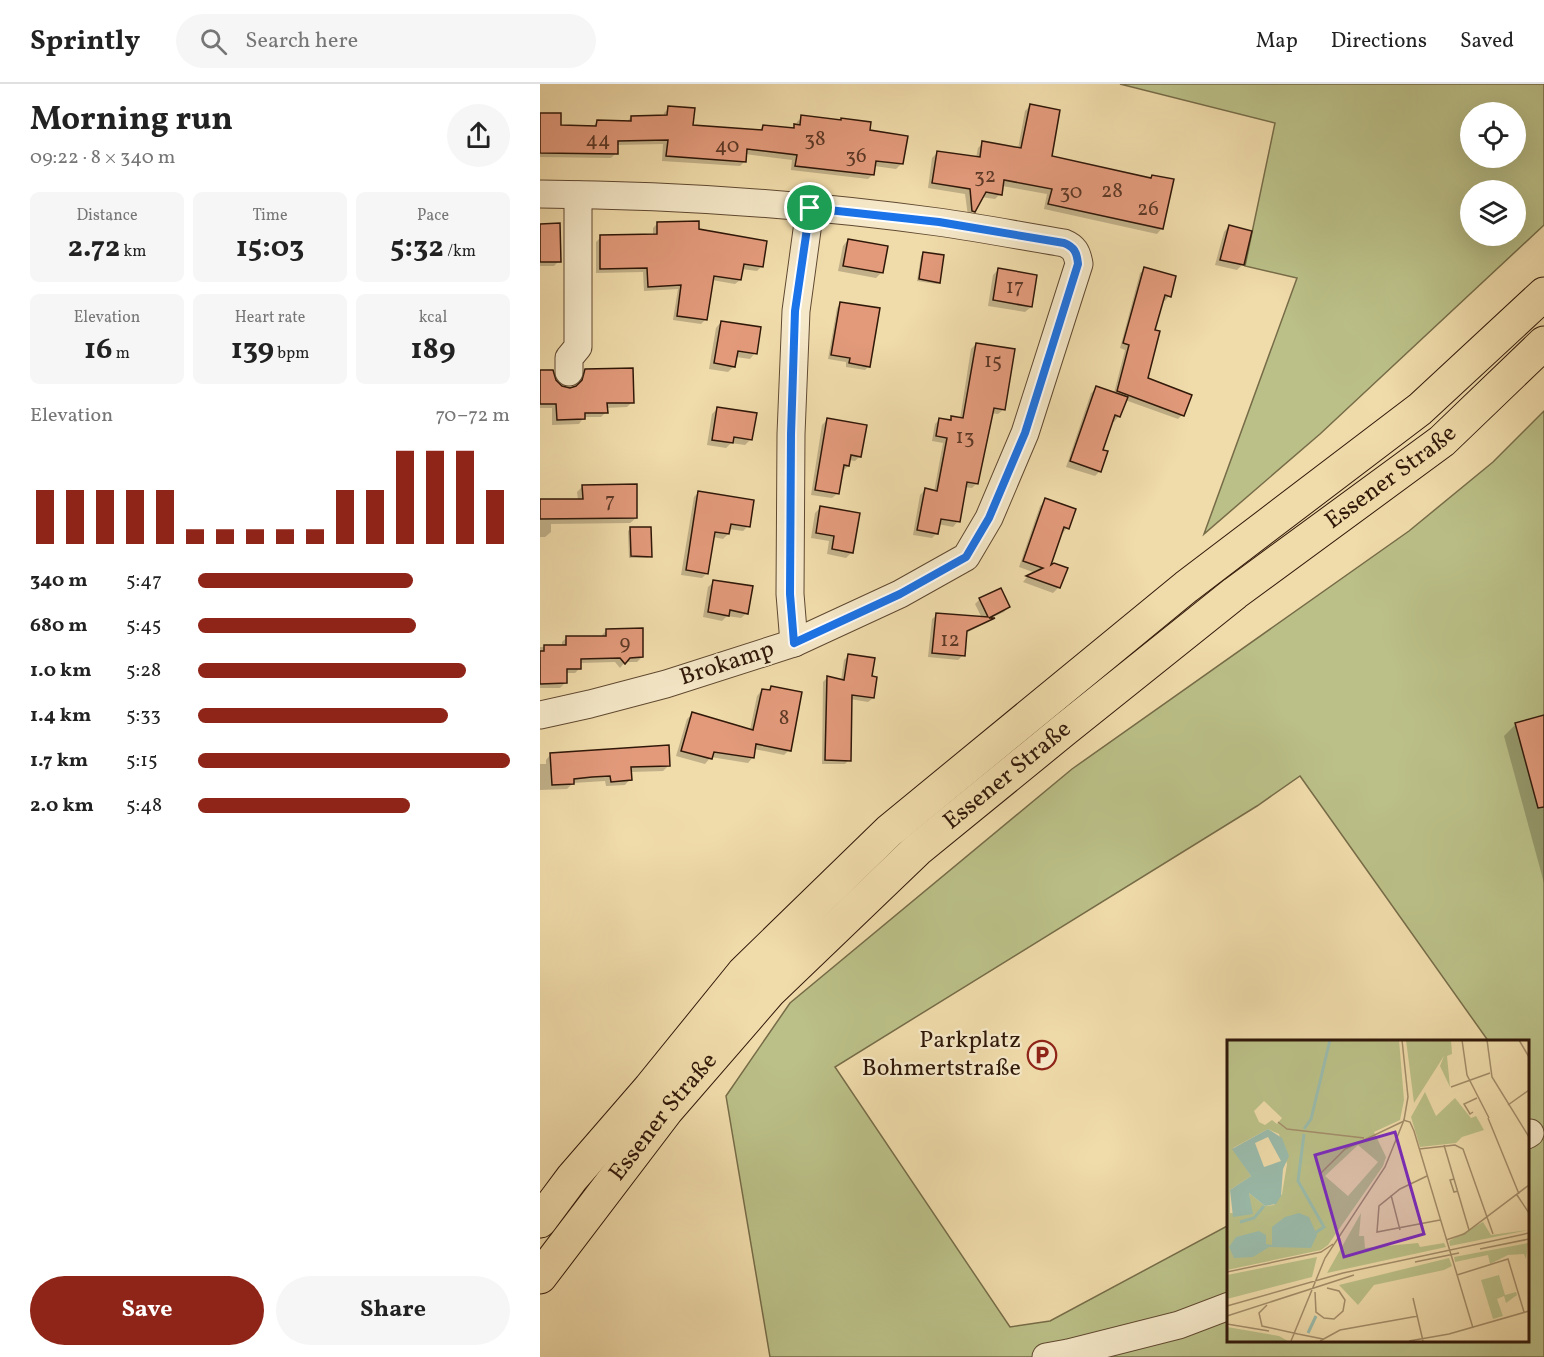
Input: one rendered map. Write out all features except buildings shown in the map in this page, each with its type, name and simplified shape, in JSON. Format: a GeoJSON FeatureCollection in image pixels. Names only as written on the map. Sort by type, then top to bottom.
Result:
{"type":"FeatureCollection","features":[{"type":"Feature","properties":{"kind":"main road","name":"Essener Straße"},"geometry":{"type":"LineString","coordinates":[[540,1221],[580,1168],[650,1088],[744,972],[889,831],[1186,587],[1420,409],[1544,294]]}},
{"type":"Feature","properties":{"kind":"main road","name":"Essener Straße"},"geometry":{"type":"LineString","coordinates":[[540,1277],[667,1110],[770,991],[917,850],[1235,593],[1442,441],[1544,343]]}},
{"type":"Feature","properties":{"kind":"street","name":"Brokamp"},"geometry":{"type":"LineString","coordinates":[[540,194],[670,198],[810,208],[939,222],[1064,243],[1073,247],[1078,256],[1078,264],[1025,433],[989,518],[966,557],[900,594],[794,643],[666,684],[540,715]]}},
{"type":"Feature","properties":{"kind":"street"},"geometry":{"type":"LineString","coordinates":[[569,372],[569,358],[578,347],[578,195]]}},
{"type":"Feature","properties":{"kind":"street"},"geometry":{"type":"LineString","coordinates":[[794,643],[790,594],[795,311],[810,208]]}},
{"type":"Feature","properties":{"kind":"street"},"geometry":{"type":"LineString","coordinates":[[1046,1357],[1179,1325],[1227,1307]]}},
{"type":"Feature","properties":{"kind":"green space"},"geometry":{"type":"Polygon","coordinates":[[[1120,84],[1544,84],[1544,225],[1526,242],[1526,180],[1460,180],[1460,246],[1521,246],[1320,434],[1204,534],[1297,278],[1245,266],[1275,123],[1120,84]]]}},
{"type":"Feature","properties":{"kind":"green space"},"geometry":{"type":"Polygon","coordinates":[[[1544,411],[1544,1357],[770,1357],[726,1096],[790,1003],[1072,769],[1409,531],[1493,462],[1544,411]],[[1300,776],[1257,806],[835,1067],[1010,1327],[1050,1321],[1227,1226],[1227,1342],[1529,1342],[1529,1040],[1488,1040],[1300,776]]]}},
{"type":"Feature","properties":{"kind":"place","name":"Parkplatz Bohmertstraße"},"geometry":{"type":"Point","coordinates":[1042,1055]}},
{"type":"Feature","properties":{"kind":"route"},"geometry":{"type":"LineString","coordinates":[[810,208],[939,222],[1064,243],[1073,247],[1078,256],[1078,264],[1025,433],[989,518],[966,557],[900,594],[794,643],[790,594],[791,434],[795,311],[810,208]]}}]}
